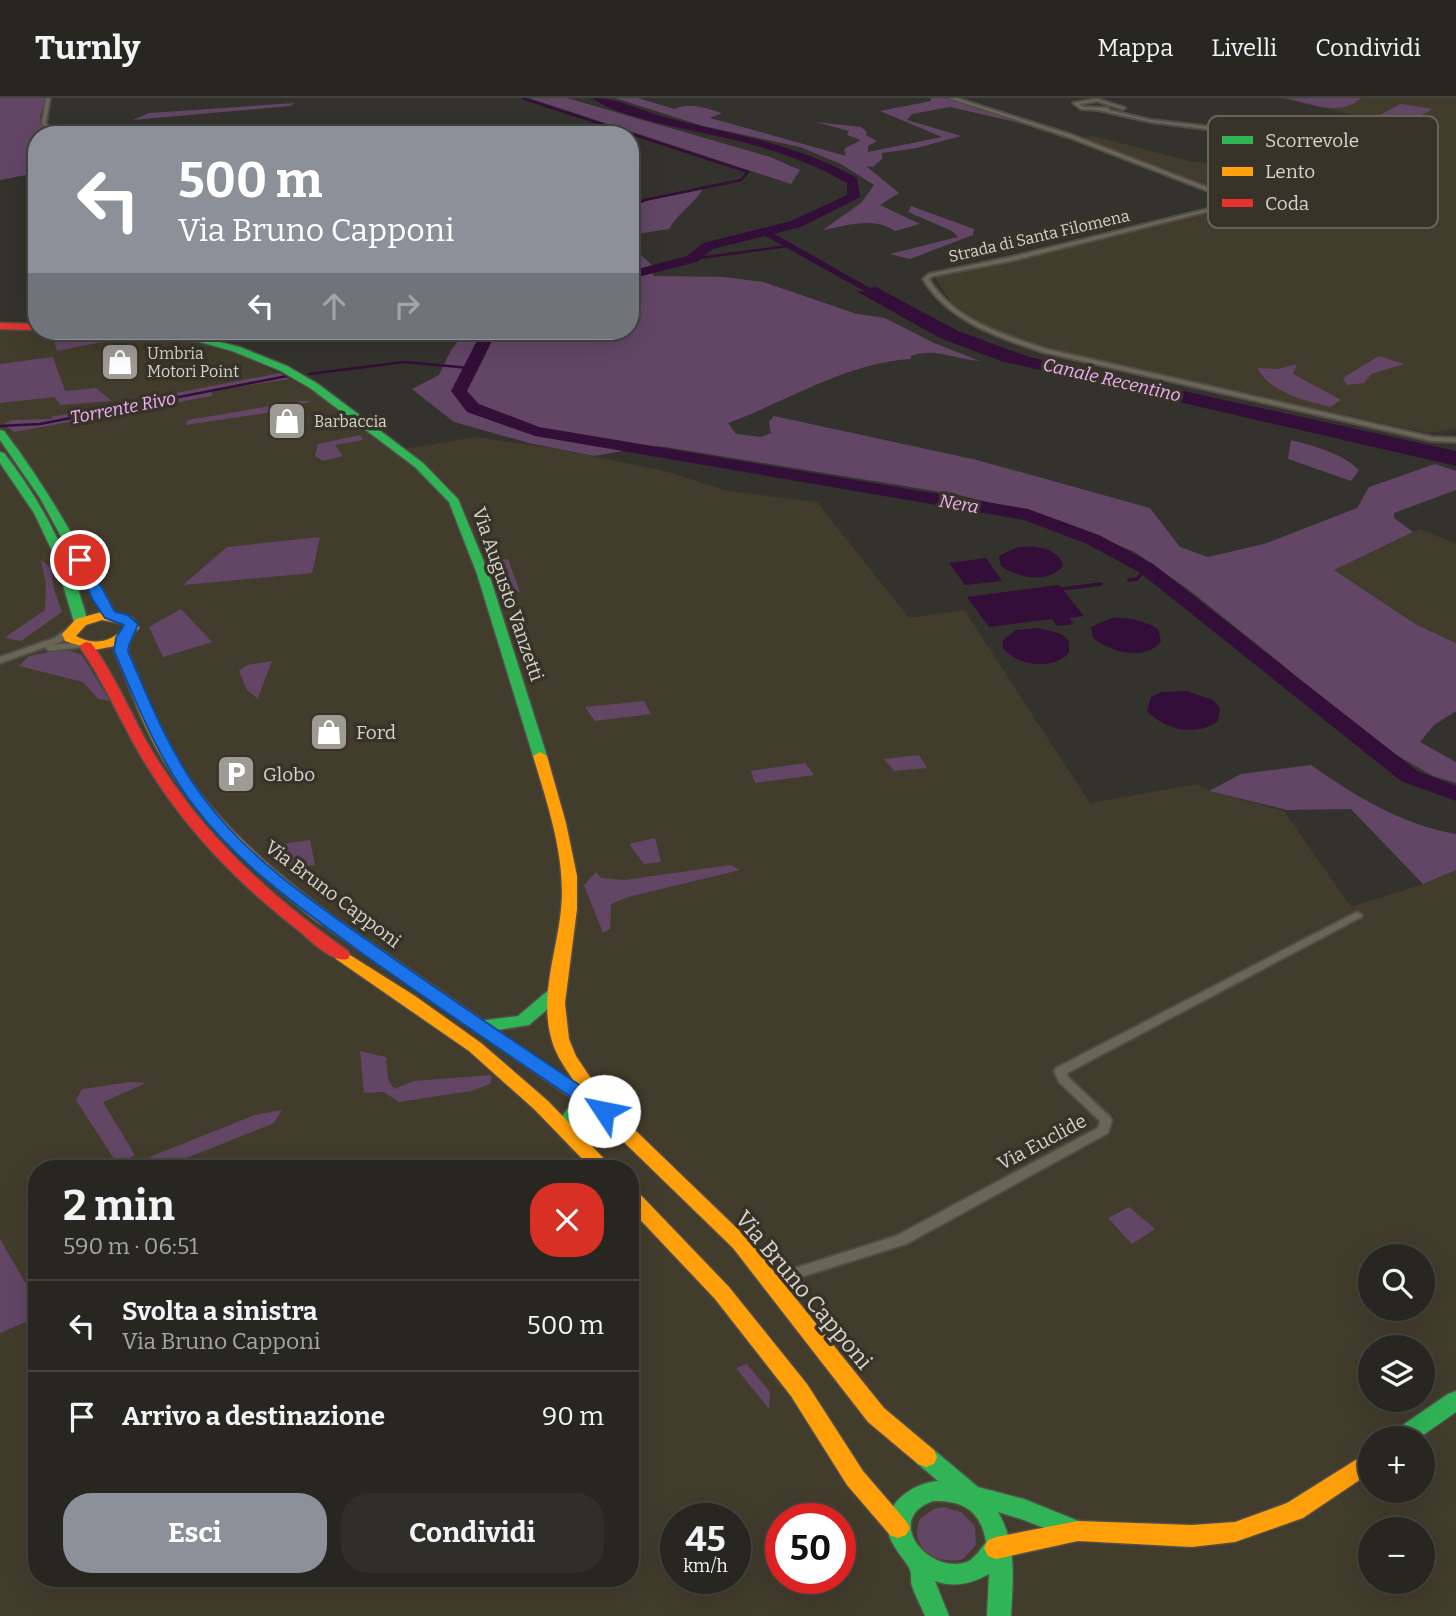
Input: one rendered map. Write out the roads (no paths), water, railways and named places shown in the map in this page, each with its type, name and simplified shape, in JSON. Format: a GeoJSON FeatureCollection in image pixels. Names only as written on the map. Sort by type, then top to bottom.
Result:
{"type":"FeatureCollection","features":[{"type":"Feature","properties":{"kind":"main road"},"geometry":{"type":"LineString","coordinates":[[0,326],[28,327]]}},
{"type":"Feature","properties":{"kind":"main road","name":"Via Augusto Vanzetti"},"geometry":{"type":"LineString","coordinates":[[201,340],[266,361],[314,386],[419,466],[454,501],[483,574],[551,792],[570,888],[569,931],[557,992],[556,1017],[561,1042],[604,1111]]}},
{"type":"Feature","properties":{"kind":"main road","name":"Via Bruno Capponi"},"geometry":{"type":"LineString","coordinates":[[0,433],[53,507],[99,600],[110,615],[124,618],[131,624],[129,633],[123,638],[121,651],[160,741],[197,800],[246,854],[329,921],[604,1111],[740,1243],[876,1415],[971,1496]]}},
{"type":"Feature","properties":{"kind":"main road","name":"Via Bruno Capponi"},"geometry":{"type":"LineString","coordinates":[[0,455],[17,475],[44,524],[72,589],[76,625],[70,638],[83,645],[97,658],[127,720],[168,789],[223,858],[275,906],[456,1033],[524,1087],[596,1160]]}},
{"type":"Feature","properties":{"kind":"main road"},"geometry":{"type":"LineString","coordinates":[[76,625],[110,615]]}},
{"type":"Feature","properties":{"kind":"main road"},"geometry":{"type":"LineString","coordinates":[[83,645],[105,645],[123,638]]}},
{"type":"Feature","properties":{"kind":"main road"},"geometry":{"type":"LineString","coordinates":[[479,1027],[523,1024],[534,1017],[557,992]]}},
{"type":"Feature","properties":{"kind":"main road"},"geometry":{"type":"LineString","coordinates":[[564,1126],[568,1117],[577,1111],[604,1111]]}},
{"type":"Feature","properties":{"kind":"main road"},"geometry":{"type":"LineString","coordinates":[[639,1205],[722,1293],[799,1390],[855,1478],[898,1528],[905,1551],[922,1568],[936,1575],[967,1576],[980,1569],[996,1548],[1077,1531],[1192,1536],[1234,1532],[1296,1511],[1358,1469]]}},
{"type":"Feature","properties":{"kind":"main road"},"geometry":{"type":"LineString","coordinates":[[1419,1426],[1456,1400]]}},
{"type":"Feature","properties":{"kind":"main road"},"geometry":{"type":"LineString","coordinates":[[898,1528],[902,1513],[910,1501],[923,1493],[938,1489],[955,1490],[1024,1509],[1077,1531]]}},
{"type":"Feature","properties":{"kind":"main road"},"geometry":{"type":"LineString","coordinates":[[971,1496],[993,1518],[998,1533],[996,1548],[999,1616]]}},
{"type":"Feature","properties":{"kind":"main road"},"geometry":{"type":"LineString","coordinates":[[922,1568],[923,1584],[937,1616]]}},
{"type":"Feature","properties":{"kind":"street"},"geometry":{"type":"LineString","coordinates":[[47,126],[44,122],[48,98]]}},
{"type":"Feature","properties":{"kind":"street","name":"Strada di Santa Filomena"},"geometry":{"type":"LineString","coordinates":[[951,98],[1070,136],[1208,189]]}},
{"type":"Feature","properties":{"kind":"street"},"geometry":{"type":"LineString","coordinates":[[1069,98],[1110,102],[1183,124]]}},
{"type":"Feature","properties":{"kind":"street"},"geometry":{"type":"LineString","coordinates":[[1100,110],[1117,98]]}},
{"type":"Feature","properties":{"kind":"street"},"geometry":{"type":"LineString","coordinates":[[1077,100],[1081,108],[1208,127]]}},
{"type":"Feature","properties":{"kind":"street"},"geometry":{"type":"LineString","coordinates":[[1140,118],[1147,115]]}},
{"type":"Feature","properties":{"kind":"street","name":"Strada di Santa Filomena"},"geometry":{"type":"LineString","coordinates":[[1208,210],[1011,259],[931,275],[926,279],[947,305],[987,330],[1044,351],[1432,439],[1456,440]]}},
{"type":"Feature","properties":{"kind":"street"},"geometry":{"type":"LineString","coordinates":[[0,660],[58,640],[76,625]]}},
{"type":"Feature","properties":{"kind":"street"},"geometry":{"type":"LineString","coordinates":[[32,650],[83,645]]}},
{"type":"Feature","properties":{"kind":"street","name":"Via Euclide"},"geometry":{"type":"LineString","coordinates":[[772,1281],[901,1240],[1104,1130],[1106,1120],[1063,1079],[1060,1071],[1357,915]]}},
{"type":"Feature","properties":{"kind":"water"},"geometry":{"type":"Polygon","coordinates":[[[876,287],[958,331],[1029,357],[1456,451],[1456,466],[1001,361],[940,338],[856,291],[870,292],[869,288],[876,287]]]}},
{"type":"Feature","properties":{"kind":"water"},"geometry":{"type":"Polygon","coordinates":[[[1032,546],[1051,551],[1063,566],[1057,572],[1041,577],[1016,574],[1001,566],[999,556],[1018,547],[1032,546]]]}},
{"type":"Feature","properties":{"kind":"water"},"geometry":{"type":"Polygon","coordinates":[[[986,558],[1002,581],[965,585],[949,563],[986,558]]]}},
{"type":"Feature","properties":{"kind":"water"},"geometry":{"type":"Polygon","coordinates":[[[1059,585],[1084,616],[1069,618],[1074,624],[1057,626],[1052,619],[989,627],[967,597],[1059,585]]]}},
{"type":"Feature","properties":{"kind":"water"},"geometry":{"type":"Polygon","coordinates":[[[1112,618],[1130,619],[1153,626],[1158,629],[1161,641],[1146,651],[1137,653],[1108,647],[1093,638],[1091,627],[1112,618]]]}},
{"type":"Feature","properties":{"kind":"water"},"geometry":{"type":"Polygon","coordinates":[[[1038,628],[1061,634],[1069,641],[1069,653],[1054,662],[1036,664],[1017,659],[1003,648],[1002,641],[1016,630],[1038,628]]]}},
{"type":"Feature","properties":{"kind":"water"},"geometry":{"type":"Polygon","coordinates":[[[1187,691],[1213,700],[1220,708],[1218,721],[1200,729],[1181,729],[1163,723],[1147,711],[1151,697],[1161,692],[1187,691]]]}},
{"type":"Feature","properties":{"kind":"waterway"},"geometry":{"type":"LineString","coordinates":[[522,98],[608,126]]}},
{"type":"Feature","properties":{"kind":"waterway","name":"Nera"},"geometry":{"type":"LineString","coordinates":[[598,98],[649,116],[780,148],[806,157],[853,181],[854,197],[796,224],[708,246],[692,259],[639,273]]}},
{"type":"Feature","properties":{"kind":"waterway"},"geometry":{"type":"LineString","coordinates":[[639,136],[748,172],[741,180],[639,203]]}},
{"type":"Feature","properties":{"kind":"waterway","name":"Canale Recentino"},"geometry":{"type":"LineString","coordinates":[[763,231],[887,300]]}},
{"type":"Feature","properties":{"kind":"waterway","name":"Canale Recentino"},"geometry":{"type":"LineString","coordinates":[[692,259],[788,246]]}},
{"type":"Feature","properties":{"kind":"waterway","name":"Nera"},"geometry":{"type":"LineString","coordinates":[[484,340],[459,391],[473,408],[535,431],[1028,515],[1092,539],[1146,568],[1409,776],[1456,794]]}},
{"type":"Feature","properties":{"kind":"waterway","name":"Torrente Rivo"},"geometry":{"type":"LineString","coordinates":[[309,374],[404,362],[470,368]]}},
{"type":"Feature","properties":{"kind":"waterway","name":"Torrente Rivo"},"geometry":{"type":"LineString","coordinates":[[0,426],[40,424],[287,376]]}},
{"type":"Feature","properties":{"kind":"waterway"},"geometry":{"type":"LineString","coordinates":[[1129,580],[1137,579],[1146,568]]}},
{"type":"Feature","properties":{"kind":"waterway"},"geometry":{"type":"LineString","coordinates":[[1062,589],[1101,584]]}},
{"type":"Feature","properties":{"kind":"place","name":"Umbria Motori Point"},"geometry":{"type":"Point","coordinates":[120,362]}},
{"type":"Feature","properties":{"kind":"place","name":"Barbaccia"},"geometry":{"type":"Point","coordinates":[287,421]}},
{"type":"Feature","properties":{"kind":"place","name":"Ford"},"geometry":{"type":"Point","coordinates":[329,732]}},
{"type":"Feature","properties":{"kind":"place","name":"Globo"},"geometry":{"type":"Point","coordinates":[236,774]}}]}
